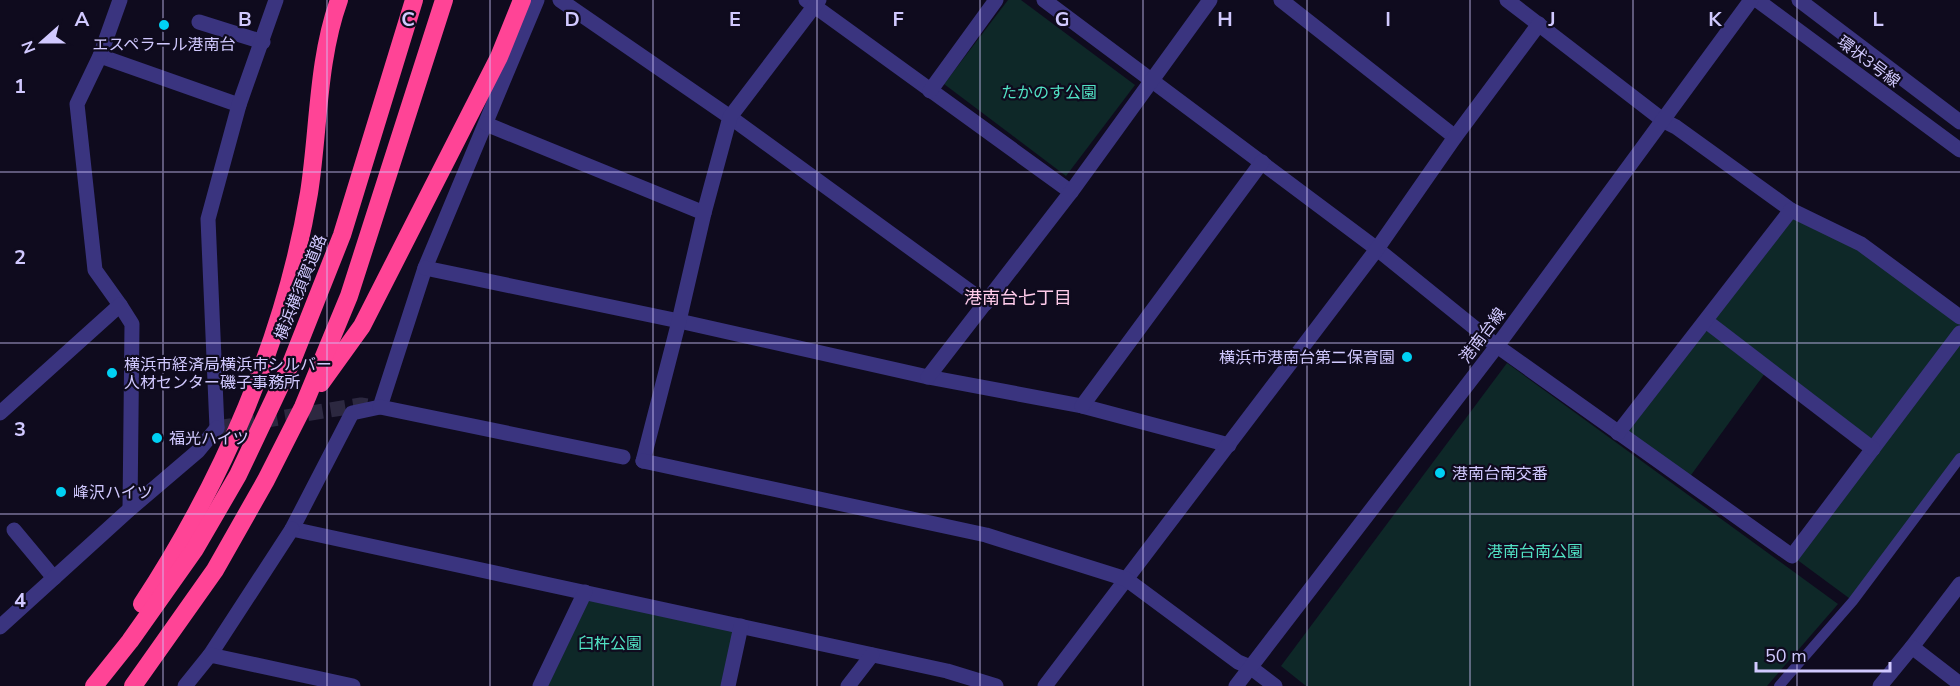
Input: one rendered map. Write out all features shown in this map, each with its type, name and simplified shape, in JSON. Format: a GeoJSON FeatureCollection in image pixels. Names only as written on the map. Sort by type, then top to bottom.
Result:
{"type":"FeatureCollection","features":[{"type":"Feature","properties":{"kind":"highway"},"geometry":{"type":"LineString","coordinates":[[88,686],[172,557],[227,453],[269,347],[295,261],[309,193],[329,27],[339,0]]}},
{"type":"Feature","properties":{"kind":"highway","name":"横浜横須賀道路"},"geometry":{"type":"LineString","coordinates":[[94,686],[130,641],[195,549],[238,475],[292,361],[342,234],[379,107],[414,0]]}},
{"type":"Feature","properties":{"kind":"highway"},"geometry":{"type":"LineString","coordinates":[[133,686],[215,570],[266,480],[303,407],[349,296],[444,0]]}},
{"type":"Feature","properties":{"kind":"highway"},"geometry":{"type":"LineString","coordinates":[[303,407],[362,326],[499,57],[522,0]]}},
{"type":"Feature","properties":{"kind":"street"},"geometry":{"type":"LineString","coordinates":[[120,0],[100,56],[77,104],[95,270],[132,324],[130,509]]}},
{"type":"Feature","properties":{"kind":"street"},"geometry":{"type":"LineString","coordinates":[[0,627],[130,509],[198,451],[217,428],[208,219],[239,105],[276,0]]}},
{"type":"Feature","properties":{"kind":"street"},"geometry":{"type":"LineString","coordinates":[[380,407],[425,268],[537,0]]}},
{"type":"Feature","properties":{"kind":"street"},"geometry":{"type":"LineString","coordinates":[[560,0],[730,117],[986,303]]}},
{"type":"Feature","properties":{"kind":"street"},"geometry":{"type":"LineString","coordinates":[[930,91],[996,0]]}},
{"type":"Feature","properties":{"kind":"street"},"geometry":{"type":"LineString","coordinates":[[1044,0],[1377,249],[1497,346],[1792,556],[1960,333]]}},
{"type":"Feature","properties":{"kind":"street"},"geometry":{"type":"LineString","coordinates":[[928,377],[1071,192],[1210,0]]}},
{"type":"Feature","properties":{"kind":"street"},"geometry":{"type":"LineString","coordinates":[[1281,0],[1455,137]]}},
{"type":"Feature","properties":{"kind":"street"},"geometry":{"type":"LineString","coordinates":[[1507,0],[1664,120],[1791,210],[1860,244],[1960,317]]}},
{"type":"Feature","properties":{"kind":"street","name":"港南台線"},"geometry":{"type":"LineString","coordinates":[[1236,686],[1497,346],[1751,0]]}},
{"type":"Feature","properties":{"kind":"street","name":"環状3号線"},"geometry":{"type":"LineString","coordinates":[[1757,0],[1960,150]]}},
{"type":"Feature","properties":{"kind":"street","name":"環状3号線"},"geometry":{"type":"LineString","coordinates":[[1799,0],[1960,122]]}},
{"type":"Feature","properties":{"kind":"street"},"geometry":{"type":"LineString","coordinates":[[1071,192],[930,91],[813,2],[730,117],[643,461],[986,535],[1126,579],[1238,662],[1250,667],[1275,686]]}},
{"type":"Feature","properties":{"kind":"street"},"geometry":{"type":"LineString","coordinates":[[199,22],[262,42]]}},
{"type":"Feature","properties":{"kind":"street"},"geometry":{"type":"LineString","coordinates":[[1045,686],[1377,249],[1455,137],[1539,24]]}},
{"type":"Feature","properties":{"kind":"street"},"geometry":{"type":"LineString","coordinates":[[100,56],[239,105]]}},
{"type":"Feature","properties":{"kind":"street"},"geometry":{"type":"LineString","coordinates":[[486,124],[704,213]]}},
{"type":"Feature","properties":{"kind":"street"},"geometry":{"type":"LineString","coordinates":[[1082,406],[1262,162]]}},
{"type":"Feature","properties":{"kind":"street"},"geometry":{"type":"LineString","coordinates":[[1618,433],[1791,210]]}},
{"type":"Feature","properties":{"kind":"street"},"geometry":{"type":"LineString","coordinates":[[425,268],[680,321],[928,377],[1082,406],[1229,444]]}},
{"type":"Feature","properties":{"kind":"street"},"geometry":{"type":"LineString","coordinates":[[0,413],[120,305]]}},
{"type":"Feature","properties":{"kind":"street"},"geometry":{"type":"LineString","coordinates":[[1706,321],[1873,449]]}},
{"type":"Feature","properties":{"kind":"street"},"geometry":{"type":"LineString","coordinates":[[185,686],[210,655],[292,529],[352,412],[380,407],[623,457]]}},
{"type":"Feature","properties":{"kind":"street"},"geometry":{"type":"LineString","coordinates":[[1779,686],[1853,601],[1960,458]]}},
{"type":"Feature","properties":{"kind":"street"},"geometry":{"type":"LineString","coordinates":[[292,529],[947,671],[996,686]]}},
{"type":"Feature","properties":{"kind":"street"},"geometry":{"type":"LineString","coordinates":[[14,530],[54,578]]}},
{"type":"Feature","properties":{"kind":"street"},"geometry":{"type":"LineString","coordinates":[[1880,686],[1960,584]]}},
{"type":"Feature","properties":{"kind":"street"},"geometry":{"type":"LineString","coordinates":[[540,686],[585,592]]}},
{"type":"Feature","properties":{"kind":"street"},"geometry":{"type":"LineString","coordinates":[[728,686],[741,626]]}},
{"type":"Feature","properties":{"kind":"street"},"geometry":{"type":"LineString","coordinates":[[1912,647],[1960,684]]}},
{"type":"Feature","properties":{"kind":"street"},"geometry":{"type":"LineString","coordinates":[[210,655],[353,686]]}},
{"type":"Feature","properties":{"kind":"street"},"geometry":{"type":"LineString","coordinates":[[848,686],[872,655]]}},
{"type":"Feature","properties":{"kind":"green space","name":"たかのす公園"},"geometry":{"type":"Polygon","coordinates":[[[1008,0],[1021,0],[1135,85],[1066,176],[944,84],[1008,0]]]}},
{"type":"Feature","properties":{"kind":"green space"},"geometry":{"type":"Polygon","coordinates":[[[1791,210],[1861,244],[1960,317],[1960,458],[1853,601],[1792,556],[1873,448],[1768,369],[1686,482],[1618,433],[1791,210]]]}},
{"type":"Feature","properties":{"kind":"green space","name":"港南台南公園"},"geometry":{"type":"Polygon","coordinates":[[[1507,363],[1838,604],[1767,686],[1306,686],[1281,666],[1507,363]]]}},
{"type":"Feature","properties":{"kind":"green space","name":"臼杵公園"},"geometry":{"type":"Polygon","coordinates":[[[585,592],[741,626],[728,686],[540,686],[585,592]]]}},
{"type":"Feature","properties":{"kind":"tunnel"},"geometry":{"type":"LineString","coordinates":[[217,428],[361,405],[367,406]]}},
{"type":"Feature","properties":{"kind":"place","name":"エスペラール港南台"},"geometry":{"type":"Point","coordinates":[164,25]}},
{"type":"Feature","properties":{"kind":"place","name":"横浜市港南台第二保育園"},"geometry":{"type":"Point","coordinates":[1407,357]}},
{"type":"Feature","properties":{"kind":"place","name":"横浜市経済局横浜市シルバー 人材センター磯子事務所"},"geometry":{"type":"Point","coordinates":[112,373]}},
{"type":"Feature","properties":{"kind":"place","name":"福光ハイツ"},"geometry":{"type":"Point","coordinates":[157,438]}},
{"type":"Feature","properties":{"kind":"place","name":"港南台南交番"},"geometry":{"type":"Point","coordinates":[1440,473]}},
{"type":"Feature","properties":{"kind":"place","name":"峰沢ハイツ"},"geometry":{"type":"Point","coordinates":[61,492]}},
{"type":"Feature","properties":{"kind":"district","name":"港南台七丁目"},"geometry":{"type":"Point","coordinates":[1018,298]}}]}
